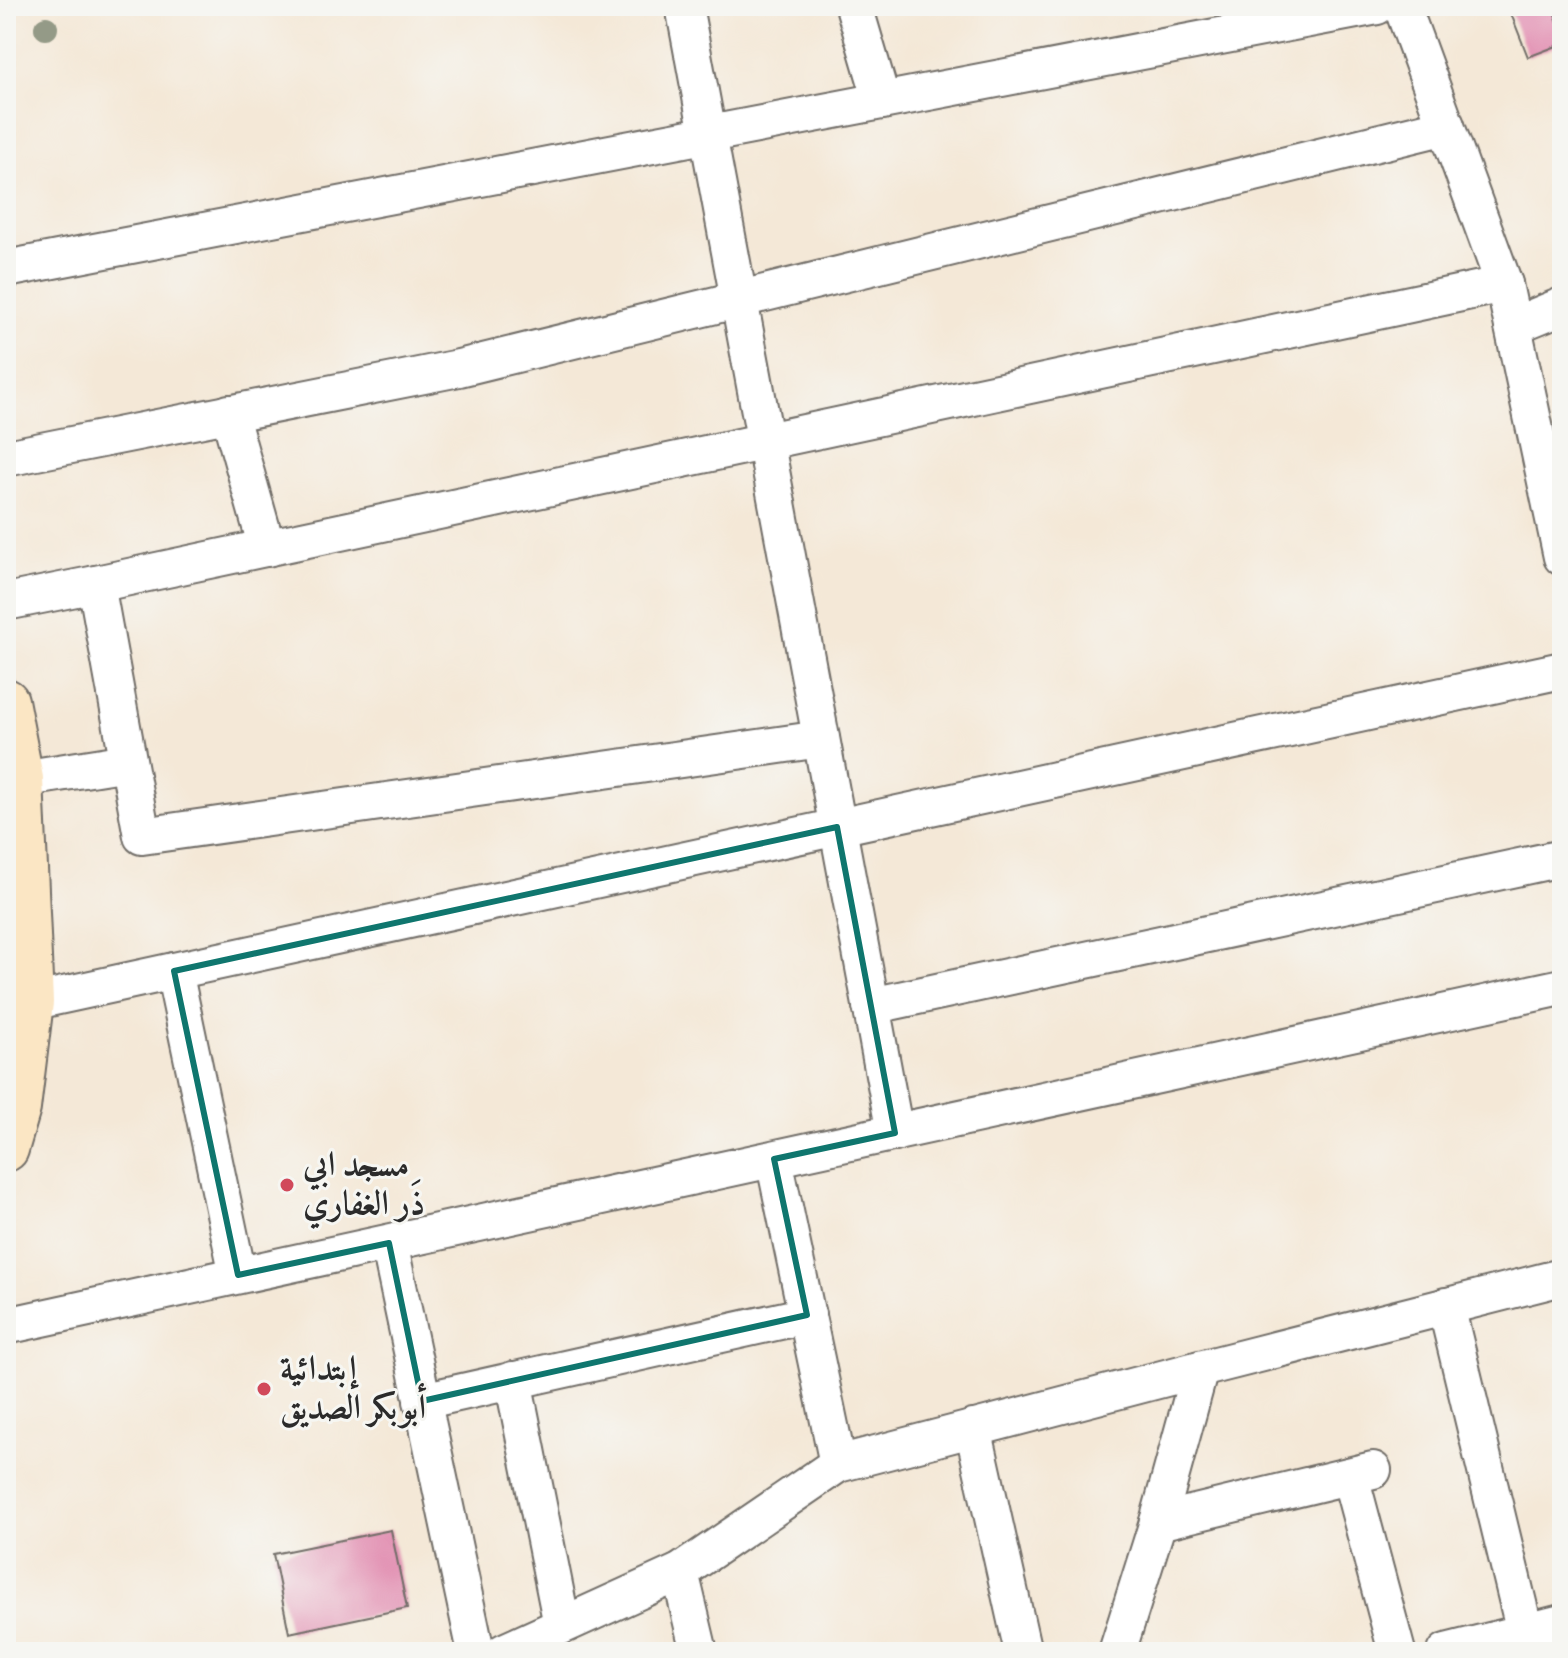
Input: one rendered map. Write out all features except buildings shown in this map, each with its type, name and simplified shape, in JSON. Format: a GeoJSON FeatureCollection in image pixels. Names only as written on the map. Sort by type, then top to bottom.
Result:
{"type":"FeatureCollection","features":[{"type":"Feature","properties":{"kind":"street"},"geometry":{"type":"LineString","coordinates":[[684,6],[895,1133]]}},
{"type":"Feature","properties":{"kind":"street"},"geometry":{"type":"LineString","coordinates":[[854,6],[882,101]]}},
{"type":"Feature","properties":{"kind":"street"},"geometry":{"type":"LineString","coordinates":[[6,269],[1377,6]]}},
{"type":"Feature","properties":{"kind":"street"},"geometry":{"type":"LineString","coordinates":[[1402,6],[1504,284],[1562,557]]}},
{"type":"Feature","properties":{"kind":"street"},"geometry":{"type":"LineString","coordinates":[[6,458],[459,368],[1446,126]]}},
{"type":"Feature","properties":{"kind":"street"},"geometry":{"type":"LineString","coordinates":[[6,602],[1504,284]]}},
{"type":"Feature","properties":{"kind":"street"},"geometry":{"type":"LineString","coordinates":[[1513,326],[1562,306]]}},
{"type":"Feature","properties":{"kind":"street"},"geometry":{"type":"LineString","coordinates":[[229,413],[267,548]]}},
{"type":"Feature","properties":{"kind":"street"},"geometry":{"type":"LineString","coordinates":[[96,584],[142,836],[821,739]]}},
{"type":"Feature","properties":{"kind":"street"},"geometry":{"type":"LineString","coordinates":[[31,1002],[1562,670]]}},
{"type":"Feature","properties":{"kind":"street"},"geometry":{"type":"LineString","coordinates":[[6,701],[21,779],[31,1002],[18,1108],[6,1149]]}},
{"type":"Feature","properties":{"kind":"street"},"geometry":{"type":"LineString","coordinates":[[21,779],[128,762]]}},
{"type":"Feature","properties":{"kind":"street"},"geometry":{"type":"LineString","coordinates":[[871,1006],[1562,858]]}},
{"type":"Feature","properties":{"kind":"street"},"geometry":{"type":"LineString","coordinates":[[174,971],[238,1275]]}},
{"type":"Feature","properties":{"kind":"street"},"geometry":{"type":"LineString","coordinates":[[6,1326],[1562,987]]}},
{"type":"Feature","properties":{"kind":"street"},"geometry":{"type":"LineString","coordinates":[[774,1159],[838,1464]]}},
{"type":"Feature","properties":{"kind":"street"},"geometry":{"type":"LineString","coordinates":[[389,1243],[476,1652]]}},
{"type":"Feature","properties":{"kind":"street"},"geometry":{"type":"LineString","coordinates":[[504,1652],[680,1572],[838,1464],[1562,1277]]}},
{"type":"Feature","properties":{"kind":"street"},"geometry":{"type":"LineString","coordinates":[[1446,1306],[1526,1642]]}},
{"type":"Feature","properties":{"kind":"street"},"geometry":{"type":"LineString","coordinates":[[422,1401],[807,1315]]}},
{"type":"Feature","properties":{"kind":"street"},"geometry":{"type":"LineString","coordinates":[[1117,1652],[1158,1522],[1200,1369]]}},
{"type":"Feature","properties":{"kind":"street"},"geometry":{"type":"LineString","coordinates":[[513,1380],[562,1625]]}},
{"type":"Feature","properties":{"kind":"street"},"geometry":{"type":"LineString","coordinates":[[973,1428],[1023,1652]]}},
{"type":"Feature","properties":{"kind":"street"},"geometry":{"type":"LineString","coordinates":[[1158,1522],[1362,1473],[1397,1652]]}},
{"type":"Feature","properties":{"kind":"street"},"geometry":{"type":"LineString","coordinates":[[680,1572],[699,1652]]}},
{"type":"Feature","properties":{"kind":"street"},"geometry":{"type":"LineString","coordinates":[[1446,1652],[1526,1642],[1562,1623]]}},
{"type":"Feature","properties":{"kind":"highlighted area"},"geometry":{"type":"Polygon","coordinates":[[[837,827],[895,1133],[774,1159],[807,1315],[422,1401],[389,1243],[238,1275],[174,971],[837,827]]]}},
{"type":"Feature","properties":{"kind":"place","name":"مسجد ابي ذَر الغفاري"},"geometry":{"type":"Point","coordinates":[287,1185]}},
{"type":"Feature","properties":{"kind":"place","name":"إبتدائية أبوبكر الصديق"},"geometry":{"type":"Point","coordinates":[264,1389]}}]}
